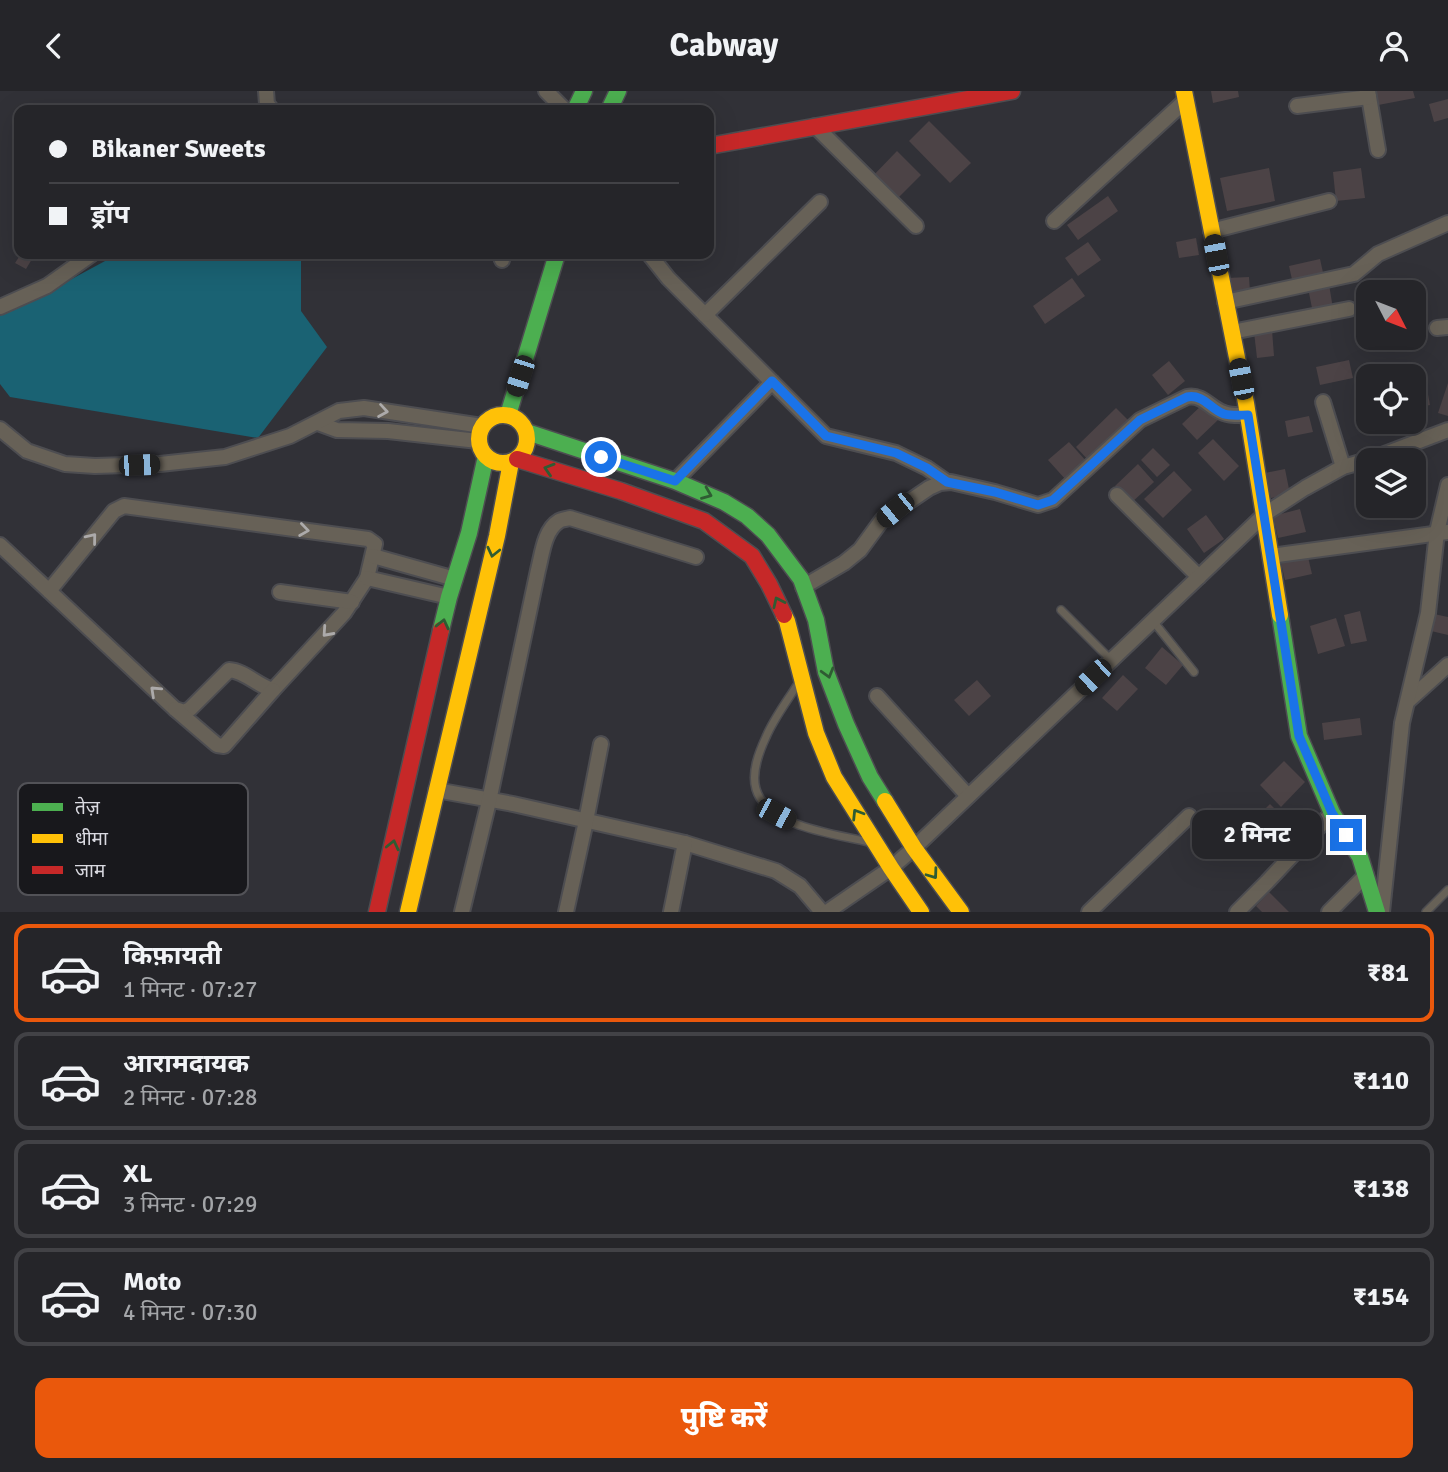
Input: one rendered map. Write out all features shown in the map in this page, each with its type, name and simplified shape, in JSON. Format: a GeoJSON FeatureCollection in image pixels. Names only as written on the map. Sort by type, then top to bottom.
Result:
{"type":"FeatureCollection","features":[{"type":"Feature","properties":{"kind":"street"},"geometry":{"type":"LineString","coordinates":[[546,91],[560,105]]}},
{"type":"Feature","properties":{"kind":"street"},"geometry":{"type":"LineString","coordinates":[[714,145],[1012,91]]}},
{"type":"Feature","properties":{"kind":"street"},"geometry":{"type":"LineString","coordinates":[[1297,106],[1368,94],[1378,150]]}},
{"type":"Feature","properties":{"kind":"street"},"geometry":{"type":"LineString","coordinates":[[1054,221],[1184,96]]}},
{"type":"Feature","properties":{"kind":"street"},"geometry":{"type":"LineString","coordinates":[[1184,96],[1248,415],[1299,736],[1332,813],[1360,857],[1379,912]]}},
{"type":"Feature","properties":{"kind":"street"},"geometry":{"type":"LineString","coordinates":[[815,126],[916,226]]}},
{"type":"Feature","properties":{"kind":"street"},"geometry":{"type":"LineString","coordinates":[[1211,231],[1329,201]]}},
{"type":"Feature","properties":{"kind":"street"},"geometry":{"type":"LineString","coordinates":[[705,316],[820,202]]}},
{"type":"Feature","properties":{"kind":"street"},"geometry":{"type":"LineString","coordinates":[[1225,302],[1354,274],[1378,254],[1448,223]]}},
{"type":"Feature","properties":{"kind":"street"},"geometry":{"type":"LineString","coordinates":[[0,307],[47,286],[85,259]]}},
{"type":"Feature","properties":{"kind":"street"},"geometry":{"type":"LineString","coordinates":[[508,415],[555,259]]}},
{"type":"Feature","properties":{"kind":"street"},"geometry":{"type":"LineString","coordinates":[[653,259],[705,316],[826,436],[896,453],[927,468],[947,482]]}},
{"type":"Feature","properties":{"kind":"street"},"geometry":{"type":"LineString","coordinates":[[1232,332],[1349,309]]}},
{"type":"Feature","properties":{"kind":"street"},"geometry":{"type":"LineString","coordinates":[[675,481],[772,381]]}},
{"type":"Feature","properties":{"kind":"street"},"geometry":{"type":"LineString","coordinates":[[803,587],[844,563],[860,550],[882,520],[895,510],[940,483],[947,482],[995,492],[1038,505],[1053,500],[1140,420],[1187,397],[1200,397],[1227,415],[1248,415]]}},
{"type":"Feature","properties":{"kind":"street"},"geometry":{"type":"LineString","coordinates":[[1324,402],[1343,467]]}},
{"type":"Feature","properties":{"kind":"street"},"geometry":{"type":"LineString","coordinates":[[0,429],[27,451],[65,464],[95,467],[225,457],[274,442],[339,411],[364,408],[480,433]]}},
{"type":"Feature","properties":{"kind":"street"},"geometry":{"type":"LineString","coordinates":[[408,912],[514,460],[525,450],[527,444],[527,432],[520,421],[508,415],[494,416],[480,433],[479,446],[486,456],[498,463],[514,460],[621,491],[704,521],[752,557],[787,621],[816,733],[834,777],[921,912]]}},
{"type":"Feature","properties":{"kind":"street"},"geometry":{"type":"LineString","coordinates":[[318,423],[337,430],[480,433]]}},
{"type":"Feature","properties":{"kind":"street"},"geometry":{"type":"LineString","coordinates":[[1402,448],[1448,431]]}},
{"type":"Feature","properties":{"kind":"street"},"geometry":{"type":"LineString","coordinates":[[527,432],[675,481],[724,502],[747,516],[768,535],[800,579],[816,620],[827,672],[846,724],[870,777],[914,848],[961,912]]}},
{"type":"Feature","properties":{"kind":"street"},"geometry":{"type":"LineString","coordinates":[[377,912],[449,597],[469,533],[486,456]]}},
{"type":"Feature","properties":{"kind":"street"},"geometry":{"type":"LineString","coordinates":[[436,790],[513,804],[685,843],[776,871],[800,886],[825,912],[891,869],[1265,514],[1305,488],[1343,467],[1356,464]]}},
{"type":"Feature","properties":{"kind":"street"},"geometry":{"type":"LineString","coordinates":[[1379,912],[1402,723],[1428,613],[1448,485]]}},
{"type":"Feature","properties":{"kind":"street"},"geometry":{"type":"LineString","coordinates":[[1117,495],[1199,577]]}},
{"type":"Feature","properties":{"kind":"street"},"geometry":{"type":"LineString","coordinates":[[0,545],[49,591],[175,709],[216,745],[224,746],[344,613],[367,578],[375,544],[368,539],[124,506],[114,511],[49,591]]}},
{"type":"Feature","properties":{"kind":"street"},"geometry":{"type":"LineString","coordinates":[[462,912],[489,801],[538,570],[550,530],[558,522],[570,518],[696,557]]}},
{"type":"Feature","properties":{"kind":"street"},"geometry":{"type":"LineString","coordinates":[[1270,556],[1442,532]]}},
{"type":"Feature","properties":{"kind":"street"},"geometry":{"type":"LineString","coordinates":[[373,556],[455,579]]}},
{"type":"Feature","properties":{"kind":"street"},"geometry":{"type":"LineString","coordinates":[[367,578],[449,597]]}},
{"type":"Feature","properties":{"kind":"street"},"geometry":{"type":"LineString","coordinates":[[280,592],[352,602]]}},
{"type":"Feature","properties":{"kind":"street"},"geometry":{"type":"LineString","coordinates":[[1408,701],[1448,665]]}},
{"type":"Feature","properties":{"kind":"street"},"geometry":{"type":"LineString","coordinates":[[175,709],[184,712],[190,709],[229,670],[273,690]]}},
{"type":"Feature","properties":{"kind":"street"},"geometry":{"type":"LineString","coordinates":[[877,696],[968,796]]}},
{"type":"Feature","properties":{"kind":"street"},"geometry":{"type":"LineString","coordinates":[[566,912],[601,744]]}},
{"type":"Feature","properties":{"kind":"street"},"geometry":{"type":"LineString","coordinates":[[1237,912],[1332,813]]}},
{"type":"Feature","properties":{"kind":"street"},"geometry":{"type":"LineString","coordinates":[[1089,912],[1189,816]]}},
{"type":"Feature","properties":{"kind":"street"},"geometry":{"type":"LineString","coordinates":[[671,912],[685,843]]}},
{"type":"Feature","properties":{"kind":"street"},"geometry":{"type":"LineString","coordinates":[[1329,912],[1366,875]]}},
{"type":"Feature","properties":{"kind":"lane"},"geometry":{"type":"LineString","coordinates":[[1061,610],[1111,660]]}},
{"type":"Feature","properties":{"kind":"lane"},"geometry":{"type":"LineString","coordinates":[[1152,621],[1194,672]]}},
{"type":"Feature","properties":{"kind":"lane"},"geometry":{"type":"LineString","coordinates":[[802,678],[766,734],[757,758],[756,790],[776,814],[790,821],[812,829],[875,843]]}},
{"type":"Feature","properties":{"kind":"lane"},"geometry":{"type":"LineString","coordinates":[[1426,912],[1448,890]]}},
{"type":"Feature","properties":{"kind":"water"},"geometry":{"type":"Polygon","coordinates":[[[109,259],[301,259],[301,311],[327,347],[258,438],[10,397],[0,384],[0,315],[109,259]]]}},
{"type":"Feature","properties":{"kind":"building"},"geometry":{"type":"Polygon","coordinates":[[[1211,91],[1238,91],[1239,97],[1213,103],[1211,91]]]}},
{"type":"Feature","properties":{"kind":"building"},"geometry":{"type":"Polygon","coordinates":[[[1371,91],[1413,91],[1415,98],[1373,106],[1371,91]]]}},
{"type":"Feature","properties":{"kind":"building"},"geometry":{"type":"Polygon","coordinates":[[[1448,99],[1448,118],[1434,122],[1429,104],[1448,99]]]}},
{"type":"Feature","properties":{"kind":"building"},"geometry":{"type":"Polygon","coordinates":[[[929,121],[971,163],[950,183],[909,141],[929,121]]]}},
{"type":"Feature","properties":{"kind":"building"},"geometry":{"type":"Polygon","coordinates":[[[897,151],[921,175],[894,202],[870,179],[897,151]]]}},
{"type":"Feature","properties":{"kind":"building"},"geometry":{"type":"Polygon","coordinates":[[[1269,168],[1275,201],[1227,211],[1220,178],[1269,168]]]}},
{"type":"Feature","properties":{"kind":"building"},"geometry":{"type":"Polygon","coordinates":[[[1361,168],[1365,198],[1336,201],[1333,172],[1361,168]]]}},
{"type":"Feature","properties":{"kind":"building"},"geometry":{"type":"Polygon","coordinates":[[[1108,196],[1118,211],[1078,240],[1067,225],[1108,196]]]}},
{"type":"Feature","properties":{"kind":"building"},"geometry":{"type":"Polygon","coordinates":[[[1196,238],[1199,255],[1179,258],[1176,242],[1196,238]]]}},
{"type":"Feature","properties":{"kind":"building"},"geometry":{"type":"Polygon","coordinates":[[[1088,242],[1101,260],[1078,276],[1065,258],[1088,242]]]}},
{"type":"Feature","properties":{"kind":"building"},"geometry":{"type":"Polygon","coordinates":[[[18,259],[32,259],[26,269],[15,263],[18,259]]]}},
{"type":"Feature","properties":{"kind":"building"},"geometry":{"type":"Polygon","coordinates":[[[1320,259],[1324,277],[1293,284],[1289,266],[1320,259]]]}},
{"type":"Feature","properties":{"kind":"building"},"geometry":{"type":"Polygon","coordinates":[[[1249,277],[1250,292],[1228,293],[1227,278],[1249,277]]]}},
{"type":"Feature","properties":{"kind":"building"},"geometry":{"type":"Polygon","coordinates":[[[1072,278],[1085,296],[1045,324],[1033,306],[1072,278]]]}},
{"type":"Feature","properties":{"kind":"building"},"geometry":{"type":"Polygon","coordinates":[[[1329,284],[1333,309],[1313,313],[1308,288],[1329,284]]]}},
{"type":"Feature","properties":{"kind":"building"},"geometry":{"type":"Polygon","coordinates":[[[1272,330],[1274,356],[1257,358],[1254,332],[1272,330]]]}},
{"type":"Feature","properties":{"kind":"building"},"geometry":{"type":"Polygon","coordinates":[[[1349,360],[1353,378],[1320,385],[1316,367],[1349,360]]]}},
{"type":"Feature","properties":{"kind":"building"},"geometry":{"type":"Polygon","coordinates":[[[1169,361],[1185,381],[1168,395],[1152,375],[1169,361]]]}},
{"type":"Feature","properties":{"kind":"building"},"geometry":{"type":"Polygon","coordinates":[[[1426,383],[1430,405],[1426,406],[1426,383]]]}},
{"type":"Feature","properties":{"kind":"building"},"geometry":{"type":"Polygon","coordinates":[[[1448,383],[1448,416],[1438,413],[1448,383]]]}},
{"type":"Feature","properties":{"kind":"building"},"geometry":{"type":"Polygon","coordinates":[[[1204,403],[1219,419],[1197,440],[1182,424],[1204,403]]]}},
{"type":"Feature","properties":{"kind":"building"},"geometry":{"type":"Polygon","coordinates":[[[1116,408],[1131,423],[1090,462],[1076,447],[1116,408]]]}},
{"type":"Feature","properties":{"kind":"building"},"geometry":{"type":"Polygon","coordinates":[[[1309,416],[1313,432],[1288,437],[1285,421],[1309,416]]]}},
{"type":"Feature","properties":{"kind":"building"},"geometry":{"type":"Polygon","coordinates":[[[1213,439],[1239,466],[1224,481],[1198,453],[1213,439]]]}},
{"type":"Feature","properties":{"kind":"building"},"geometry":{"type":"Polygon","coordinates":[[[1069,442],[1087,462],[1066,480],[1048,460],[1069,442]]]}},
{"type":"Feature","properties":{"kind":"building"},"geometry":{"type":"Polygon","coordinates":[[[1153,448],[1170,465],[1157,477],[1141,460],[1153,448]]]}},
{"type":"Feature","properties":{"kind":"building"},"geometry":{"type":"Polygon","coordinates":[[[1138,464],[1154,482],[1131,503],[1115,486],[1138,464]]]}},
{"type":"Feature","properties":{"kind":"building"},"geometry":{"type":"Polygon","coordinates":[[[1285,469],[1290,494],[1271,498],[1265,473],[1285,469]]]}},
{"type":"Feature","properties":{"kind":"building"},"geometry":{"type":"Polygon","coordinates":[[[1174,471],[1192,490],[1163,518],[1144,499],[1174,471]]]}},
{"type":"Feature","properties":{"kind":"building"},"geometry":{"type":"Polygon","coordinates":[[[1300,509],[1306,532],[1278,538],[1273,516],[1300,509]]]}},
{"type":"Feature","properties":{"kind":"building"},"geometry":{"type":"Polygon","coordinates":[[[1206,515],[1224,539],[1204,553],[1187,529],[1206,515]]]}},
{"type":"Feature","properties":{"kind":"building"},"geometry":{"type":"Polygon","coordinates":[[[1308,557],[1312,574],[1285,580],[1281,563],[1308,557]]]}},
{"type":"Feature","properties":{"kind":"building"},"geometry":{"type":"Polygon","coordinates":[[[1360,611],[1367,641],[1351,644],[1344,615],[1360,611]]]}},
{"type":"Feature","properties":{"kind":"building"},"geometry":{"type":"Polygon","coordinates":[[[1434,614],[1448,617],[1448,635],[1431,631],[1434,614]]]}},
{"type":"Feature","properties":{"kind":"building"},"geometry":{"type":"Polygon","coordinates":[[[1336,618],[1345,646],[1318,654],[1310,626],[1336,618]]]}},
{"type":"Feature","properties":{"kind":"building"},"geometry":{"type":"Polygon","coordinates":[[[1162,647],[1183,665],[1166,685],[1145,668],[1162,647]]]}},
{"type":"Feature","properties":{"kind":"building"},"geometry":{"type":"Polygon","coordinates":[[[1123,675],[1138,689],[1117,711],[1102,698],[1123,675]]]}},
{"type":"Feature","properties":{"kind":"building"},"geometry":{"type":"Polygon","coordinates":[[[977,680],[991,696],[969,716],[954,700],[977,680]]]}},
{"type":"Feature","properties":{"kind":"building"},"geometry":{"type":"Polygon","coordinates":[[[1360,718],[1362,735],[1324,740],[1322,723],[1360,718]]]}},
{"type":"Feature","properties":{"kind":"building"},"geometry":{"type":"Polygon","coordinates":[[[1284,761],[1305,782],[1281,807],[1260,785],[1284,761]]]}},
{"type":"Feature","properties":{"kind":"building"},"geometry":{"type":"Polygon","coordinates":[[[1270,804],[1279,813],[1252,841],[1242,832],[1270,804]]]}},
{"type":"Feature","properties":{"kind":"building"},"geometry":{"type":"Polygon","coordinates":[[[1288,811],[1311,834],[1291,854],[1268,831],[1288,811]]]}},
{"type":"Feature","properties":{"kind":"building"},"geometry":{"type":"Polygon","coordinates":[[[1269,892],[1289,912],[1262,912],[1256,906],[1269,892]]]}},
{"type":"Feature","properties":{"kind":"traffic: fast"},"geometry":{"type":"LineString","coordinates":[[577,105],[584,91]]}},
{"type":"Feature","properties":{"kind":"traffic: fast"},"geometry":{"type":"LineString","coordinates":[[611,105],[618,91]]}},
{"type":"Feature","properties":{"kind":"traffic: fast"},"geometry":{"type":"LineString","coordinates":[[508,415],[555,259]]}},
{"type":"Feature","properties":{"kind":"traffic: fast"},"geometry":{"type":"LineString","coordinates":[[527,432],[675,481],[724,502],[747,516],[768,535],[801,579],[816,620],[826,672],[870,777],[885,801]]}},
{"type":"Feature","properties":{"kind":"traffic: fast"},"geometry":{"type":"LineString","coordinates":[[441,630],[469,533],[486,456]]}},
{"type":"Feature","properties":{"kind":"traffic: fast"},"geometry":{"type":"LineString","coordinates":[[1280,615],[1299,736],[1332,813],[1360,857],[1377,912]]}},
{"type":"Feature","properties":{"kind":"traffic: slow"},"geometry":{"type":"LineString","coordinates":[[1184,91],[1246,403],[1280,615]]}},
{"type":"Feature","properties":{"kind":"traffic: slow"},"geometry":{"type":"LineString","coordinates":[[503,415],[520,422],[527,439],[520,456],[503,463],[486,456],[479,439],[486,422],[503,415]]}},
{"type":"Feature","properties":{"kind":"traffic: slow"},"geometry":{"type":"LineString","coordinates":[[408,912],[497,536],[511,462]]}},
{"type":"Feature","properties":{"kind":"traffic: slow"},"geometry":{"type":"LineString","coordinates":[[784,615],[816,733],[834,777],[921,912]]}},
{"type":"Feature","properties":{"kind":"traffic: slow"},"geometry":{"type":"LineString","coordinates":[[885,801],[914,848],[961,912]]}},
{"type":"Feature","properties":{"kind":"traffic: jam"},"geometry":{"type":"LineString","coordinates":[[714,145],[1012,91]]}},
{"type":"Feature","properties":{"kind":"traffic: jam"},"geometry":{"type":"LineString","coordinates":[[517,459],[621,491],[704,521],[752,556],[784,615]]}},
{"type":"Feature","properties":{"kind":"traffic: jam"},"geometry":{"type":"LineString","coordinates":[[377,912],[441,630]]}},
{"type":"Feature","properties":{"kind":"route"},"geometry":{"type":"LineString","coordinates":[[601,457],[675,481],[772,381],[826,436],[896,453],[927,468],[947,482],[1038,505],[1053,500],[1140,420],[1187,397],[1200,397],[1227,415],[1248,415],[1299,736],[1332,813],[1346,835]]}}]}
